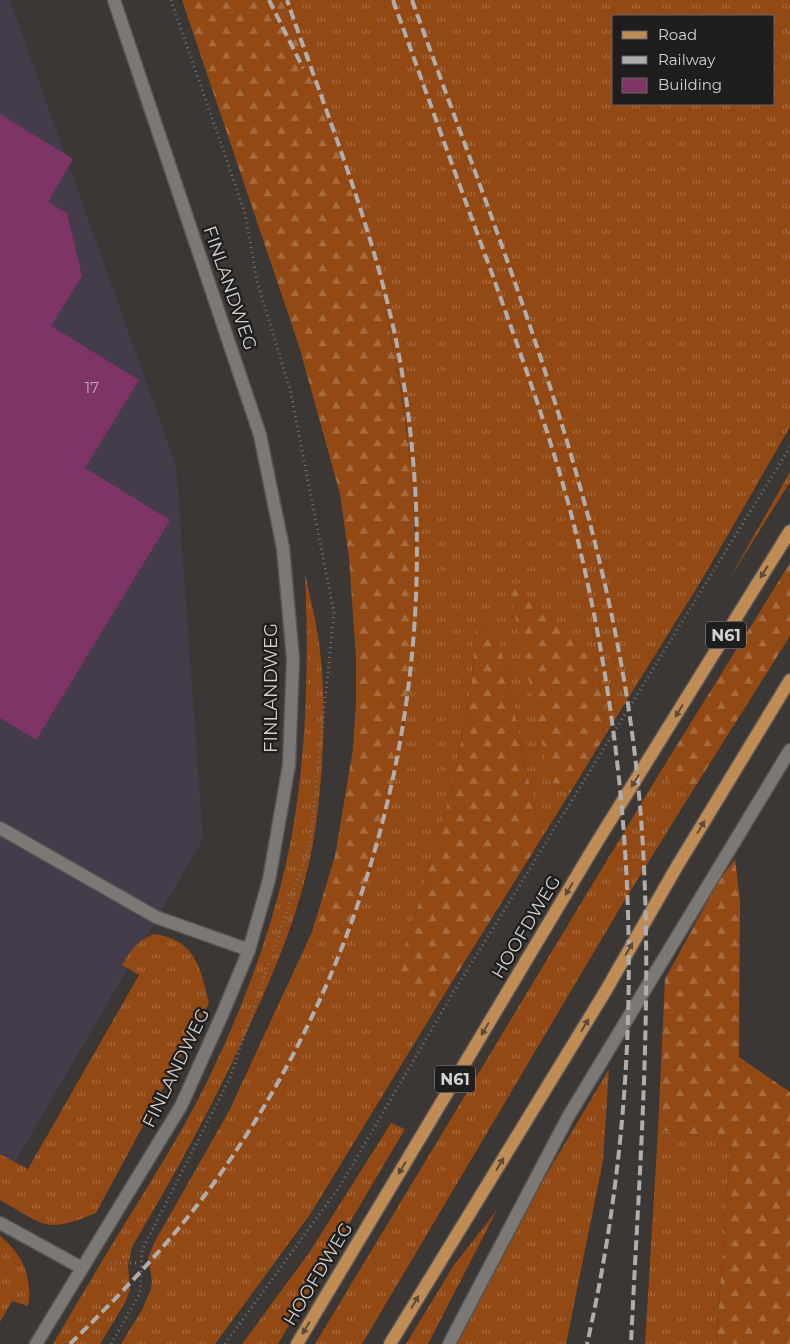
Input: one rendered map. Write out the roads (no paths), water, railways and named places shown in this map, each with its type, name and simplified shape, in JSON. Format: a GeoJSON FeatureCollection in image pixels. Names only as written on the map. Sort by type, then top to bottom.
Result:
{"type":"FeatureCollection","features":[{"type":"Feature","properties":{"kind":"main road","name":"HOOFDWEG"},"geometry":{"type":"LineString","coordinates":[[296,1344],[594,848],[790,531]]}},
{"type":"Feature","properties":{"kind":"main road"},"geometry":{"type":"LineString","coordinates":[[390,1344],[605,992],[676,868],[790,680]]}},
{"type":"Feature","properties":{"kind":"street","name":"FINLANDWEG"},"geometry":{"type":"LineString","coordinates":[[36,1344],[181,1106],[249,950],[269,880],[289,765],[292,659],[283,548],[260,435],[114,0]]}},
{"type":"Feature","properties":{"kind":"street"},"geometry":{"type":"LineString","coordinates":[[448,1344],[568,1117],[790,750]]}},
{"type":"Feature","properties":{"kind":"street"},"geometry":{"type":"LineString","coordinates":[[0,828],[156,916],[249,950]]}},
{"type":"Feature","properties":{"kind":"street"},"geometry":{"type":"LineString","coordinates":[[0,1223],[82,1268]]}},
{"type":"Feature","properties":{"kind":"railway"},"geometry":{"type":"LineString","coordinates":[[269,0],[303,68]]}},
{"type":"Feature","properties":{"kind":"railway"},"geometry":{"type":"LineString","coordinates":[[70,1344],[165,1245],[200,1202],[275,1087],[324,990],[363,888],[392,783],[410,676],[417,568],[413,459],[398,350],[388,306],[363,217],[287,0]]}},
{"type":"Feature","properties":{"kind":"railway"},"geometry":{"type":"LineString","coordinates":[[393,0],[513,332],[556,460],[574,525],[596,626],[613,728],[624,831],[628,934],[627,1037],[620,1140],[607,1243],[587,1344]]}},
{"type":"Feature","properties":{"kind":"railway"},"geometry":{"type":"LineString","coordinates":[[412,0],[480,185],[545,372],[574,466],[600,562],[620,658],[635,756],[642,829],[645,903],[645,1050],[631,1344]]}}]}
